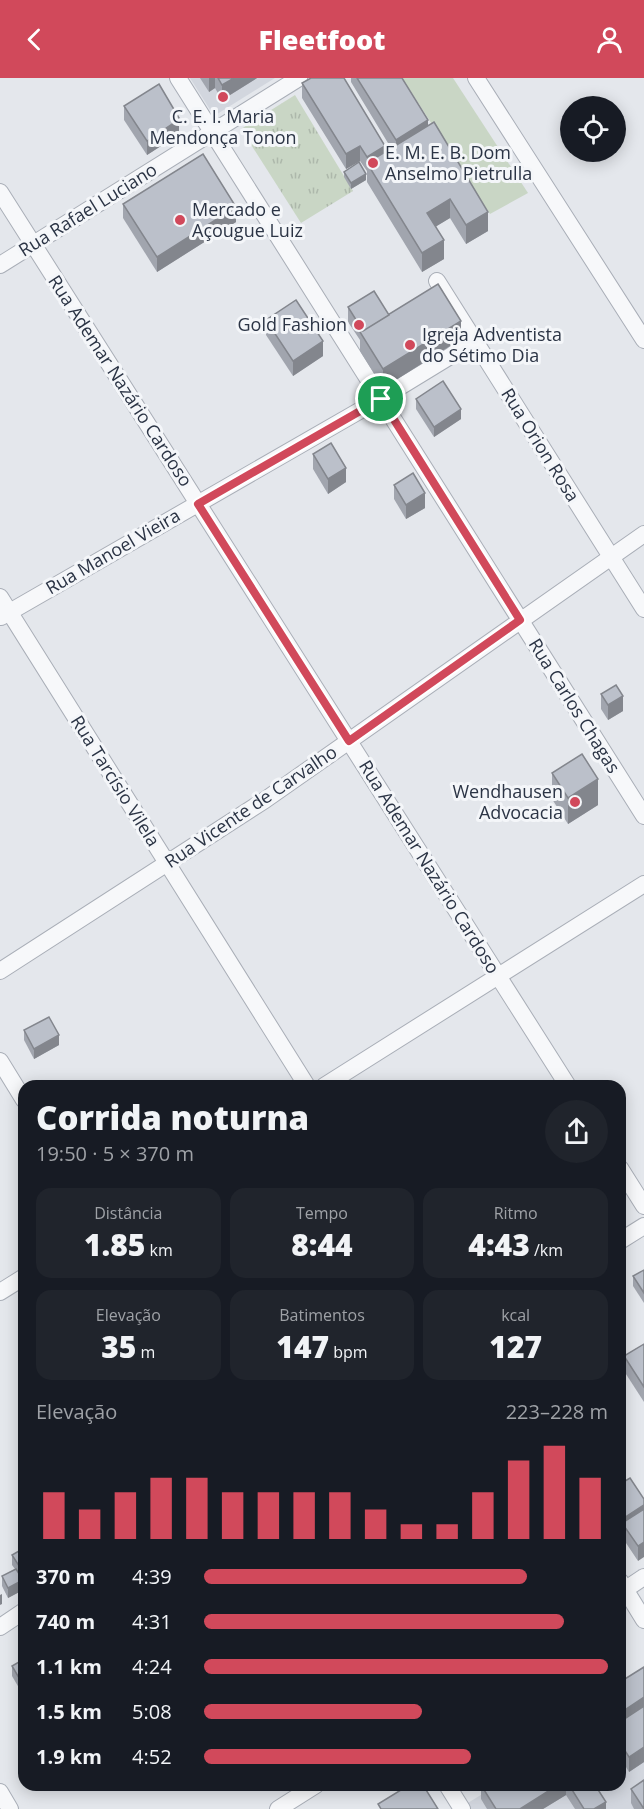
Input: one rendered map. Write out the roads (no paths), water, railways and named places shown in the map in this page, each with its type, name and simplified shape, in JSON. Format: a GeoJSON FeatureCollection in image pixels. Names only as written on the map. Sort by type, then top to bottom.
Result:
{"type":"FeatureCollection","features":[{"type":"Feature","properties":{"kind":"street","name":"Rua Carlos Chagas"},"geometry":{"type":"LineString","coordinates":[[178,78],[644,816]]}},
{"type":"Feature","properties":{"kind":"street","name":"Rua Rafael Luciano"},"geometry":{"type":"LineString","coordinates":[[0,265],[299,78]]}},
{"type":"Feature","properties":{"kind":"street"},"geometry":{"type":"LineString","coordinates":[[476,78],[644,340]]}},
{"type":"Feature","properties":{"kind":"street","name":"Rua Ademar Nazário Cardoso"},"geometry":{"type":"LineString","coordinates":[[0,192],[564,1080]]}},
{"type":"Feature","properties":{"kind":"street","name":"Rua Orion Rosa"},"geometry":{"type":"LineString","coordinates":[[437,281],[644,609]]}},
{"type":"Feature","properties":{"kind":"street","name":"Rua Manoel Vieira"},"geometry":{"type":"LineString","coordinates":[[4,615],[381,399],[475,341]]}},
{"type":"Feature","properties":{"kind":"street","name":"Rua Vicente de Carvalho"},"geometry":{"type":"LineString","coordinates":[[0,971],[265,800],[644,534]]}},
{"type":"Feature","properties":{"kind":"street","name":"Rua Tarcísio Vilela"},"geometry":{"type":"LineString","coordinates":[[0,597],[4,615],[167,864],[304,1080]]}},
{"type":"Feature","properties":{"kind":"street"},"geometry":{"type":"LineString","coordinates":[[333,1080],[644,884]]}},
{"type":"Feature","properties":{"kind":"street"},"geometry":{"type":"LineString","coordinates":[[0,1061],[18,1090]]}},
{"type":"Feature","properties":{"kind":"street"},"geometry":{"type":"LineString","coordinates":[[626,1178],[644,1206]]}},
{"type":"Feature","properties":{"kind":"street"},"geometry":{"type":"LineString","coordinates":[[626,1237],[644,1226]]}},
{"type":"Feature","properties":{"kind":"street"},"geometry":{"type":"LineString","coordinates":[[0,1292],[18,1281]]}},
{"type":"Feature","properties":{"kind":"street"},"geometry":{"type":"LineString","coordinates":[[626,1586],[644,1577]]}},
{"type":"Feature","properties":{"kind":"street"},"geometry":{"type":"LineString","coordinates":[[626,1595],[644,1620]]}},
{"type":"Feature","properties":{"kind":"street"},"geometry":{"type":"LineString","coordinates":[[0,1627],[18,1615]]}},
{"type":"Feature","properties":{"kind":"street"},"geometry":{"type":"LineString","coordinates":[[278,1809],[306,1791]]}},
{"type":"Feature","properties":{"kind":"street"},"geometry":{"type":"LineString","coordinates":[[451,1791],[462,1809]]}},
{"type":"Feature","properties":{"kind":"street"},"geometry":{"type":"LineString","coordinates":[[0,1792],[10,1809]]}},
{"type":"Feature","properties":{"kind":"place","name":"C. E. I. Maria Mendonça Tonon"},"geometry":{"type":"Point","coordinates":[223,97]}},
{"type":"Feature","properties":{"kind":"place","name":"E. M. E. B. Dom Anselmo Pietrulla"},"geometry":{"type":"Point","coordinates":[373,163]}},
{"type":"Feature","properties":{"kind":"place","name":"Mercado e Açougue Luiz"},"geometry":{"type":"Point","coordinates":[180,220]}},
{"type":"Feature","properties":{"kind":"place","name":"Gold Fashion"},"geometry":{"type":"Point","coordinates":[359,325]}},
{"type":"Feature","properties":{"kind":"place","name":"Igreja Adventista do Sétimo Dia"},"geometry":{"type":"Point","coordinates":[410,345]}},
{"type":"Feature","properties":{"kind":"place","name":"Wendhausen Advocacia"},"geometry":{"type":"Point","coordinates":[575,802]}}]}
